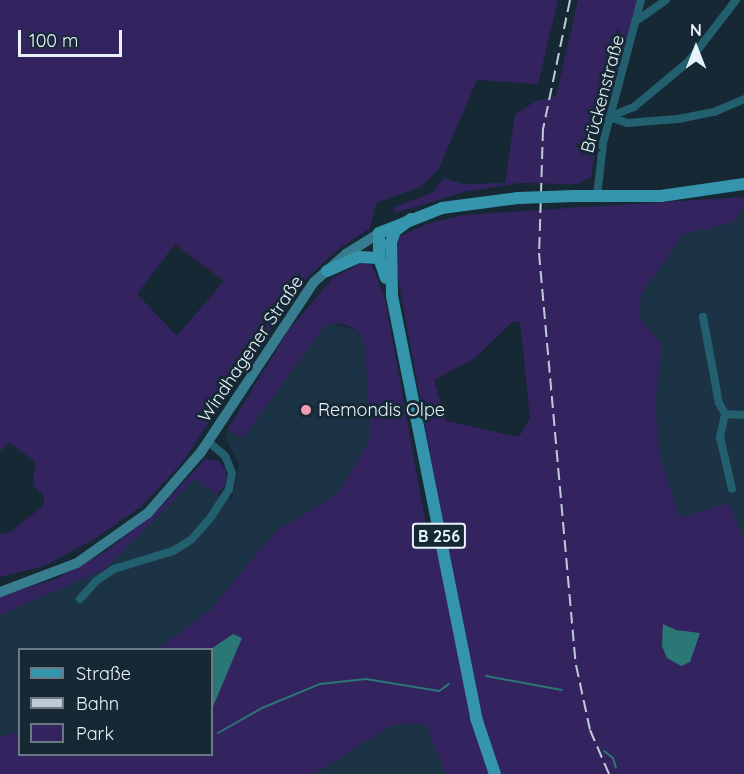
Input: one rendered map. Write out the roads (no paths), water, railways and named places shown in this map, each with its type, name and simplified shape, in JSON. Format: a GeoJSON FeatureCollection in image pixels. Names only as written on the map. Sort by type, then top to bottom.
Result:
{"type":"FeatureCollection","features":[{"type":"Feature","properties":{"kind":"main road"},"geometry":{"type":"LineString","coordinates":[[379,233],[411,219],[471,202],[518,198],[693,193],[744,184]]}},
{"type":"Feature","properties":{"kind":"main road","name":"B 256"},"geometry":{"type":"LineString","coordinates":[[384,257],[396,231],[411,219]]}},
{"type":"Feature","properties":{"kind":"main road","name":"B 256"},"geometry":{"type":"LineString","coordinates":[[379,233],[474,706],[495,774]]}},
{"type":"Feature","properties":{"kind":"main road","name":"Windhagener Straße"},"geometry":{"type":"LineString","coordinates":[[0,592],[51,576],[127,531],[172,488],[209,442],[298,303],[327,271],[379,233]]}},
{"type":"Feature","properties":{"kind":"main road"},"geometry":{"type":"LineString","coordinates":[[327,271],[358,257],[384,257]]}},
{"type":"Feature","properties":{"kind":"street","name":"Brückenstraße"},"geometry":{"type":"LineString","coordinates":[[597,196],[609,117],[639,19],[641,0]]}},
{"type":"Feature","properties":{"kind":"street"},"geometry":{"type":"LineString","coordinates":[[639,19],[666,0]]}},
{"type":"Feature","properties":{"kind":"street"},"geometry":{"type":"LineString","coordinates":[[609,117],[634,107],[689,62],[736,0]]}},
{"type":"Feature","properties":{"kind":"street"},"geometry":{"type":"LineString","coordinates":[[609,117],[627,123],[678,119],[714,112],[744,99]]}},
{"type":"Feature","properties":{"kind":"street"},"geometry":{"type":"LineString","coordinates":[[703,316],[717,396],[725,414],[720,437],[732,489]]}},
{"type":"Feature","properties":{"kind":"street"},"geometry":{"type":"LineString","coordinates":[[725,414],[744,415]]}},
{"type":"Feature","properties":{"kind":"street","name":"Windhagener Straße"},"geometry":{"type":"LineString","coordinates":[[81,599],[96,581],[114,569],[173,551],[192,539],[211,517],[229,489],[232,473],[225,456],[209,442]]}},
{"type":"Feature","properties":{"kind":"waterway"},"geometry":{"type":"LineString","coordinates":[[486,676],[562,690]]}},
{"type":"Feature","properties":{"kind":"waterway"},"geometry":{"type":"LineString","coordinates":[[218,733],[262,708],[320,684],[366,679],[439,691],[449,684]]}},
{"type":"Feature","properties":{"kind":"waterway"},"geometry":{"type":"LineString","coordinates":[[604,751],[613,758],[616,768]]}},
{"type":"Feature","properties":{"kind":"railway"},"geometry":{"type":"LineString","coordinates":[[570,0],[543,129],[539,253],[576,665],[590,730],[609,774]]}},
{"type":"Feature","properties":{"kind":"place","name":"Remondis Olpe"},"geometry":{"type":"Point","coordinates":[306,410]}}]}
